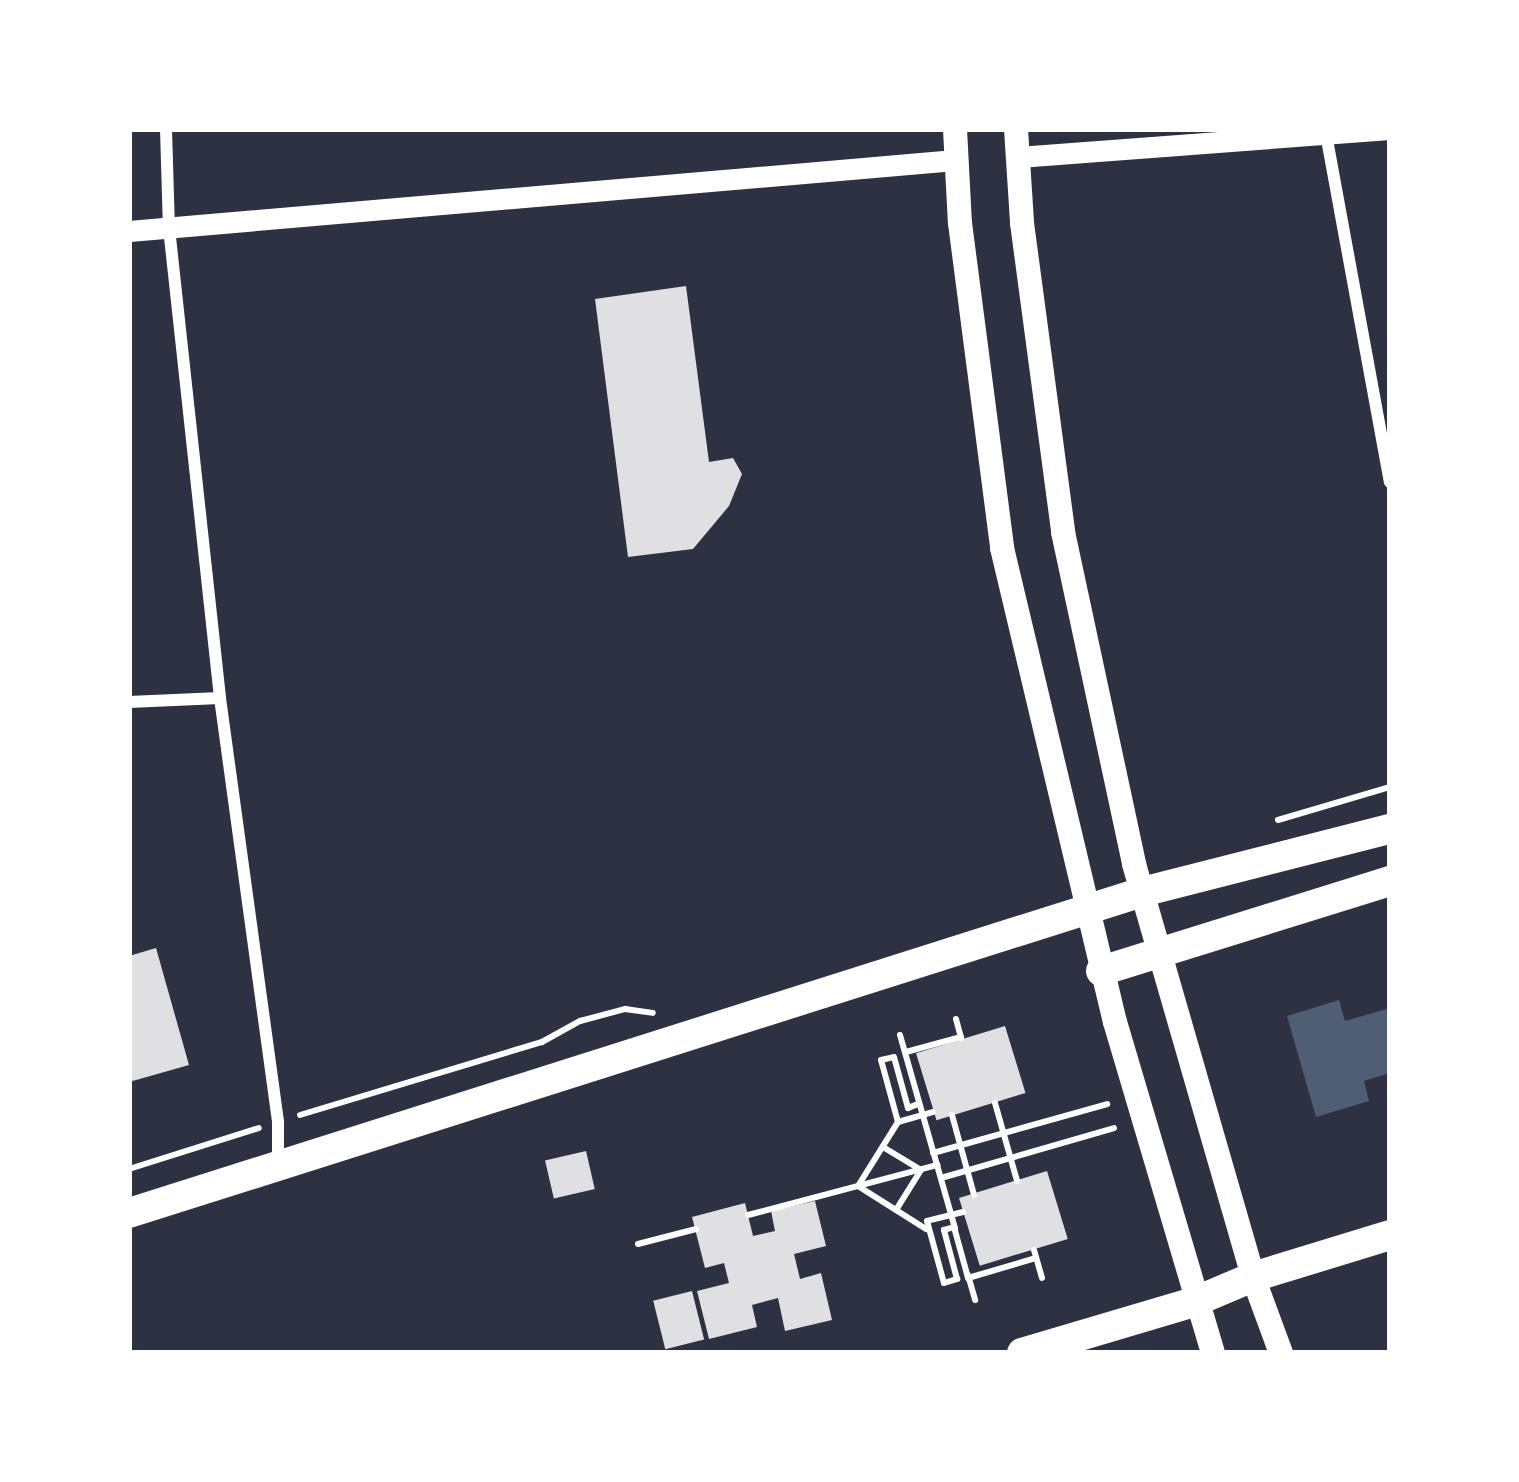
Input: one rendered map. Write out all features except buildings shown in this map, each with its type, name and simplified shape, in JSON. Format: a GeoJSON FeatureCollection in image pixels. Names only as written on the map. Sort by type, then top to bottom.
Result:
{"type":"FeatureCollection","features":[{"type":"Feature","properties":{"kind":"main road"},"geometry":{"type":"LineString","coordinates":[[955,129],[1002,548],[1101,971],[1213,1353]]}},
{"type":"Feature","properties":{"kind":"main road"},"geometry":{"type":"LineString","coordinates":[[1016,129],[1022,223],[1063,532],[1142,892],[1253,1277],[1281,1353]]}},
{"type":"Feature","properties":{"kind":"main road"},"geometry":{"type":"LineString","coordinates":[[129,1213],[1142,892],[1390,830]]}},
{"type":"Feature","properties":{"kind":"main road"},"geometry":{"type":"LineString","coordinates":[[1101,971],[1390,881]]}},
{"type":"Feature","properties":{"kind":"main road"},"geometry":{"type":"LineString","coordinates":[[1022,1353],[1195,1303],[1253,1277],[1390,1234]]}},
{"type":"Feature","properties":{"kind":"street"},"geometry":{"type":"LineString","coordinates":[[166,129],[169,228],[220,698],[278,1122],[278,1164]]}},
{"type":"Feature","properties":{"kind":"street"},"geometry":{"type":"LineString","coordinates":[[1018,157],[1389,129]]}},
{"type":"Feature","properties":{"kind":"street"},"geometry":{"type":"LineString","coordinates":[[1325,134],[1390,482]]}},
{"type":"Feature","properties":{"kind":"street"},"geometry":{"type":"LineString","coordinates":[[129,231],[955,160]]}},
{"type":"Feature","properties":{"kind":"street"},"geometry":{"type":"LineString","coordinates":[[129,702],[220,698]]}},
{"type":"Feature","properties":{"kind":"path"},"geometry":{"type":"LineString","coordinates":[[898,1122],[881,1060],[894,1057],[908,1108],[918,1105],[904,1053],[958,1038],[956,1019]]}},
{"type":"Feature","properties":{"kind":"path"},"geometry":{"type":"LineString","coordinates":[[900,1035],[975,1300]]}},
{"type":"Feature","properties":{"kind":"path"},"geometry":{"type":"LineString","coordinates":[[995,1103],[1017,1181]]}},
{"type":"Feature","properties":{"kind":"path"},"geometry":{"type":"LineString","coordinates":[[933,1153],[1107,1104]]}},
{"type":"Feature","properties":{"kind":"path"},"geometry":{"type":"LineString","coordinates":[[929,1231],[858,1186],[898,1122],[934,1112]]}},
{"type":"Feature","properties":{"kind":"path"},"geometry":{"type":"LineString","coordinates":[[952,1115],[974,1195]]}},
{"type":"Feature","properties":{"kind":"path"},"geometry":{"type":"LineString","coordinates":[[940,1178],[1114,1128]]}},
{"type":"Feature","properties":{"kind":"path"},"geometry":{"type":"LineString","coordinates":[[883,1147],[921,1170],[896,1210]]}},
{"type":"Feature","properties":{"kind":"path"},"geometry":{"type":"LineString","coordinates":[[748,1215],[937,1166]]}},
{"type":"Feature","properties":{"kind":"path"},"geometry":{"type":"LineString","coordinates":[[963,1212],[927,1221],[944,1283],[957,1280],[944,1230],[954,1227],[968,1278],[1035,1254],[1042,1278]]}},
{"type":"Feature","properties":{"kind":"path"},"geometry":{"type":"LineString","coordinates":[[638,1244],[695,1228]]}},
{"type":"Feature","properties":{"kind":"water"},"geometry":{"type":"Polygon","coordinates":[[[1339,1000],[1345,1021],[1390,1008],[1390,1073],[1364,1081],[1369,1101],[1316,1117],[1287,1016],[1339,1000]]]}}]}
